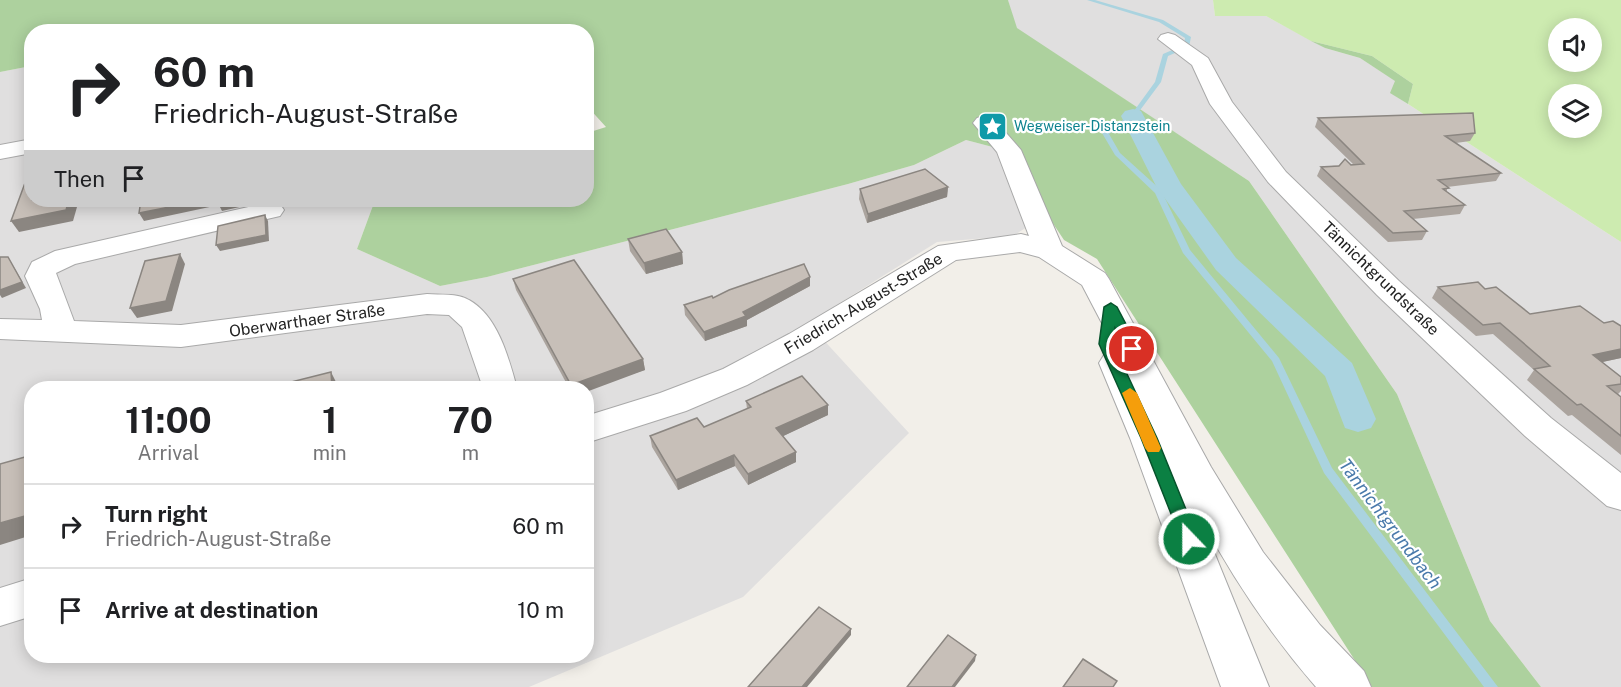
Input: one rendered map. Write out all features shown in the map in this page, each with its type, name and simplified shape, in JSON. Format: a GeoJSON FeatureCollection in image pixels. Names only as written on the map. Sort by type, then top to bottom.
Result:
{"type":"FeatureCollection","features":[{"type":"Feature","properties":{"kind":"street","name":"Tännichtgrundstraße"},"geometry":{"type":"LineString","coordinates":[[1179,45],[1201,62],[1221,104],[1277,177],[1388,288],[1530,420],[1621,495]]}},
{"type":"Feature","properties":{"kind":"street"},"geometry":{"type":"LineString","coordinates":[[985,123],[1009,150],[1048,251]]}},
{"type":"Feature","properties":{"kind":"street"},"geometry":{"type":"LineString","coordinates":[[0,152],[24,148]]}},
{"type":"Feature","properties":{"kind":"street"},"geometry":{"type":"LineString","coordinates":[[60,331],[56,309],[40,276],[43,268],[52,262],[90,250],[270,210]]}},
{"type":"Feature","properties":{"kind":"street","name":"Friedrich-August-Straße"},"geometry":{"type":"LineString","coordinates":[[594,427],[673,402],[735,377],[801,342],[948,252],[1021,243],[1048,251],[1094,279],[1111,307],[1197,476],[1248,565],[1304,640],[1347,687]]}},
{"type":"Feature","properties":{"kind":"street","name":"Oberwarthaer Straße"},"geometry":{"type":"LineString","coordinates":[[0,329],[181,336],[428,304],[457,306],[477,322],[498,381]]}},
{"type":"Feature","properties":{"kind":"street"},"geometry":{"type":"LineString","coordinates":[[1111,307],[1106,344],[1149,438],[1245,687]]}},
{"type":"Feature","properties":{"kind":"street"},"geometry":{"type":"LineString","coordinates":[[0,607],[24,600]]}},
{"type":"Feature","properties":{"kind":"shaded area"},"geometry":{"type":"Polygon","coordinates":[[[1008,0],[1213,0],[1215,16],[1266,16],[1325,48],[1360,58],[1396,81],[1391,93],[1621,242],[1621,687],[1541,687],[1490,621],[1397,394],[1249,181],[1016,28],[1008,0]]]}},
{"type":"Feature","properties":{"kind":"shaded area"},"geometry":{"type":"Polygon","coordinates":[[[24,67],[24,207],[372,207],[357,249],[440,286],[487,277],[848,184],[914,165],[966,140],[1004,150],[1027,227],[1013,236],[937,242],[808,323],[909,433],[743,597],[594,660],[594,381],[24,381],[24,663],[586,663],[529,687],[0,687],[0,72],[24,67]]]}},
{"type":"Feature","properties":{"kind":"green space"},"geometry":{"type":"Polygon","coordinates":[[[0,0],[1008,0],[1017,28],[1249,181],[1397,394],[1490,621],[1541,687],[1372,687],[1097,259],[1064,240],[1004,150],[966,140],[914,165],[848,184],[487,277],[440,286],[357,249],[372,207],[594,207],[594,131],[606,127],[594,114],[594,24],[24,24],[24,67],[0,72],[0,0]]]}},
{"type":"Feature","properties":{"kind":"green space"},"geometry":{"type":"Polygon","coordinates":[[[1213,0],[1621,0],[1621,242],[1408,104],[1413,84],[1372,56],[1311,41],[1266,16],[1215,16],[1213,0]]]}},
{"type":"Feature","properties":{"kind":"green space"},"geometry":{"type":"Polygon","coordinates":[[[1311,41],[1372,56],[1413,84],[1408,104],[1390,93],[1395,81],[1360,58],[1325,48],[1311,41]]]}},
{"type":"Feature","properties":{"kind":"building"},"geometry":{"type":"Polygon","coordinates":[[[1473,113],[1475,133],[1445,136],[1501,173],[1438,180],[1449,188],[1443,189],[1465,205],[1404,211],[1427,231],[1393,233],[1321,167],[1339,166],[1345,159],[1351,165],[1364,164],[1318,118],[1473,113]]]}},
{"type":"Feature","properties":{"kind":"building"},"geometry":{"type":"Polygon","coordinates":[[[925,169],[948,187],[868,214],[860,189],[925,169]]]}},
{"type":"Feature","properties":{"kind":"building"},"geometry":{"type":"Polygon","coordinates":[[[24,186],[24,207],[67,207],[66,210],[11,221],[24,186]]]}},
{"type":"Feature","properties":{"kind":"building"},"geometry":{"type":"Polygon","coordinates":[[[140,207],[169,207],[139,213],[140,207]]]}},
{"type":"Feature","properties":{"kind":"building"},"geometry":{"type":"Polygon","coordinates":[[[265,215],[266,235],[216,245],[218,226],[265,215]]]}},
{"type":"Feature","properties":{"kind":"building"},"geometry":{"type":"Polygon","coordinates":[[[666,229],[682,252],[644,263],[628,239],[666,229]]]}},
{"type":"Feature","properties":{"kind":"building"},"geometry":{"type":"Polygon","coordinates":[[[180,254],[166,301],[130,308],[145,261],[180,254]]]}},
{"type":"Feature","properties":{"kind":"building"},"geometry":{"type":"Polygon","coordinates":[[[0,257],[8,257],[22,282],[0,290],[0,257]]]}},
{"type":"Feature","properties":{"kind":"building"},"geometry":{"type":"Polygon","coordinates":[[[574,260],[643,359],[582,381],[569,381],[513,279],[574,260]]]}},
{"type":"Feature","properties":{"kind":"building"},"geometry":{"type":"Polygon","coordinates":[[[804,264],[810,277],[743,312],[746,316],[704,332],[684,305],[712,296],[713,298],[729,290],[804,264]]]}},
{"type":"Feature","properties":{"kind":"building"},"geometry":{"type":"Polygon","coordinates":[[[1478,282],[1485,289],[1496,287],[1530,314],[1580,306],[1604,323],[1613,321],[1621,326],[1621,349],[1593,355],[1621,377],[1621,384],[1607,386],[1621,397],[1621,436],[1581,404],[1577,405],[1534,369],[1550,366],[1500,323],[1483,325],[1438,287],[1478,282]]]}},
{"type":"Feature","properties":{"kind":"building"},"geometry":{"type":"Polygon","coordinates":[[[331,372],[332,381],[295,381],[331,372]]]}},
{"type":"Feature","properties":{"kind":"building"},"geometry":{"type":"Polygon","coordinates":[[[802,376],[828,405],[776,428],[796,452],[748,474],[734,455],[676,480],[650,436],[697,418],[704,427],[751,407],[746,401],[802,376]]]}},
{"type":"Feature","properties":{"kind":"building"},"geometry":{"type":"Polygon","coordinates":[[[24,457],[24,516],[0,523],[0,464],[24,457]]]}},
{"type":"Feature","properties":{"kind":"building"},"geometry":{"type":"Polygon","coordinates":[[[819,607],[851,629],[802,687],[748,687],[819,607]]]}},
{"type":"Feature","properties":{"kind":"building"},"geometry":{"type":"Polygon","coordinates":[[[948,635],[976,655],[952,687],[907,687],[948,635]]]}},
{"type":"Feature","properties":{"kind":"building"},"geometry":{"type":"Polygon","coordinates":[[[1083,659],[1117,681],[1113,687],[1063,687],[1083,659]]]}},
{"type":"Feature","properties":{"kind":"waterway","name":"Tännichtgrundbach"},"geometry":{"type":"LineString","coordinates":[[1090,0],[1161,21],[1188,37],[1187,46],[1165,55],[1158,82],[1133,116],[1105,133],[1117,154],[1158,192],[1186,251],[1276,360],[1328,470],[1492,687]]}},
{"type":"Feature","properties":{"kind":"waterway"},"geometry":{"type":"LineString","coordinates":[[1133,116],[1169,186],[1226,264],[1340,371],[1358,419]]}},
{"type":"Feature","properties":{"kind":"slow traffic"},"geometry":{"type":"LineString","coordinates":[[1130,393],[1153,448]]}},
{"type":"Feature","properties":{"kind":"place","name":"Wegweiser-Distanzstein"},"geometry":{"type":"Point","coordinates":[993,126]}},
{"type":"Feature","properties":{"kind":"route"},"geometry":{"type":"LineString","coordinates":[[1132,349],[1111,307],[1106,344],[1149,438],[1189,539]]}}]}
